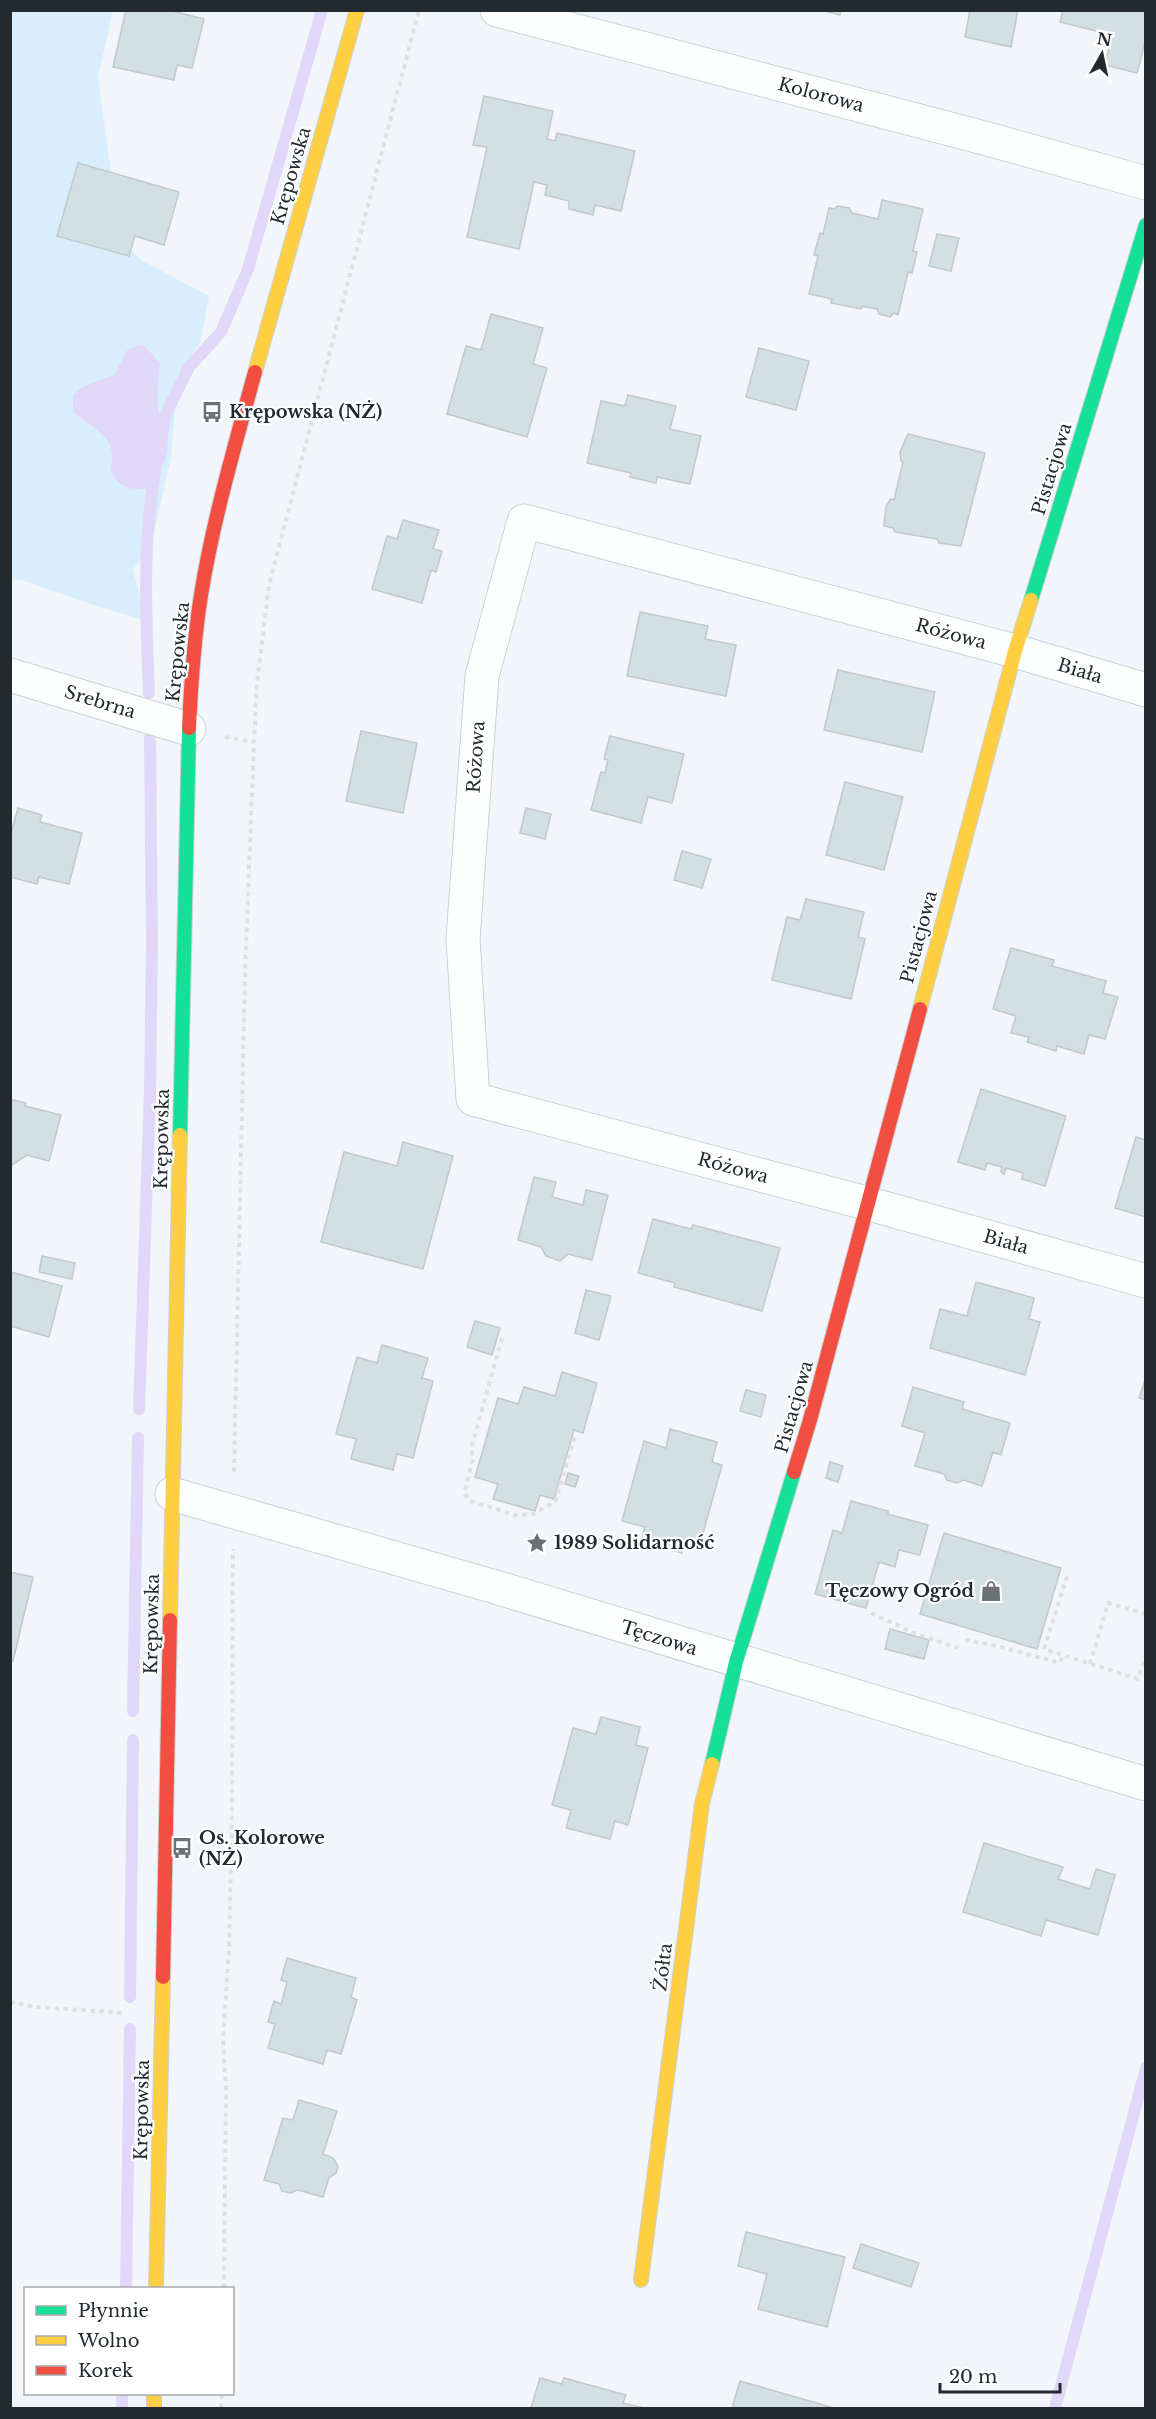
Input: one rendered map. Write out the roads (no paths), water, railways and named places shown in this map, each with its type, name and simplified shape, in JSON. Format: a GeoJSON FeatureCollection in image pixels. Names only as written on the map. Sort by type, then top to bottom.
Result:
{"type":"FeatureCollection","features":[{"type":"Feature","properties":{"kind":"street","name":"Krępowska"},"geometry":{"type":"LineString","coordinates":[[156,2287],[192,662],[201,594],[228,469],[357,10]]}},
{"type":"Feature","properties":{"kind":"street","name":"Kolorowa"},"geometry":{"type":"LineString","coordinates":[[496,10],[973,135],[1146,183]]}},
{"type":"Feature","properties":{"kind":"street","name":"Pistacjowa"},"geometry":{"type":"LineString","coordinates":[[736,1662],[810,1420],[1015,651],[1146,225]]}},
{"type":"Feature","properties":{"kind":"street","name":"Różowa"},"geometry":{"type":"LineString","coordinates":[[866,1203],[473,1100],[463,939],[482,676],[524,521],[1015,651]]}},
{"type":"Feature","properties":{"kind":"street","name":"Biała"},"geometry":{"type":"LineString","coordinates":[[1015,651],[1146,690]]}},
{"type":"Feature","properties":{"kind":"street","name":"Srebrna"},"geometry":{"type":"LineString","coordinates":[[10,675],[189,729]]}},
{"type":"Feature","properties":{"kind":"street","name":"Biała"},"geometry":{"type":"LineString","coordinates":[[866,1203],[1146,1281]]}},
{"type":"Feature","properties":{"kind":"street","name":"Tęczowa"},"geometry":{"type":"LineString","coordinates":[[172,1494],[492,1586],[736,1662],[1146,1784]]}},
{"type":"Feature","properties":{"kind":"street","name":"Żółta"},"geometry":{"type":"LineString","coordinates":[[641,2280],[702,1804],[736,1662]]}},
{"type":"Feature","properties":{"kind":"waterway"},"geometry":{"type":"LineString","coordinates":[[161,441],[165,416],[189,367],[221,332],[248,269],[322,10]]}},
{"type":"Feature","properties":{"kind":"waterway"},"geometry":{"type":"LineString","coordinates":[[149,693],[146,608],[147,551],[156,467]]}},
{"type":"Feature","properties":{"kind":"waterway"},"geometry":{"type":"LineString","coordinates":[[139,1409],[150,1092],[152,943],[150,738]]}},
{"type":"Feature","properties":{"kind":"waterway"},"geometry":{"type":"LineString","coordinates":[[133,1711],[138,1438]]}},
{"type":"Feature","properties":{"kind":"waterway"},"geometry":{"type":"LineString","coordinates":[[130,1997],[133,1740]]}},
{"type":"Feature","properties":{"kind":"waterway"},"geometry":{"type":"LineString","coordinates":[[126,2287],[130,2029]]}},
{"type":"Feature","properties":{"kind":"waterway"},"geometry":{"type":"LineString","coordinates":[[1055,2408],[1146,2068]]}},
{"type":"Feature","properties":{"kind":"waterway"},"geometry":{"type":"LineString","coordinates":[[122,2395],[122,2408]]}},
{"type":"Feature","properties":{"kind":"place","name":"Krępowska (NŻ)"},"geometry":{"type":"Point","coordinates":[212,412]}},
{"type":"Feature","properties":{"kind":"place","name":"1989 Solidarność"},"geometry":{"type":"Point","coordinates":[537,1543]}},
{"type":"Feature","properties":{"kind":"place","name":"Tęczowy Ogród"},"geometry":{"type":"Point","coordinates":[991,1591]}},
{"type":"Feature","properties":{"kind":"place","name":"Os. Kolorowe (NŻ)"},"geometry":{"type":"Point","coordinates":[182,1848]}}]}
